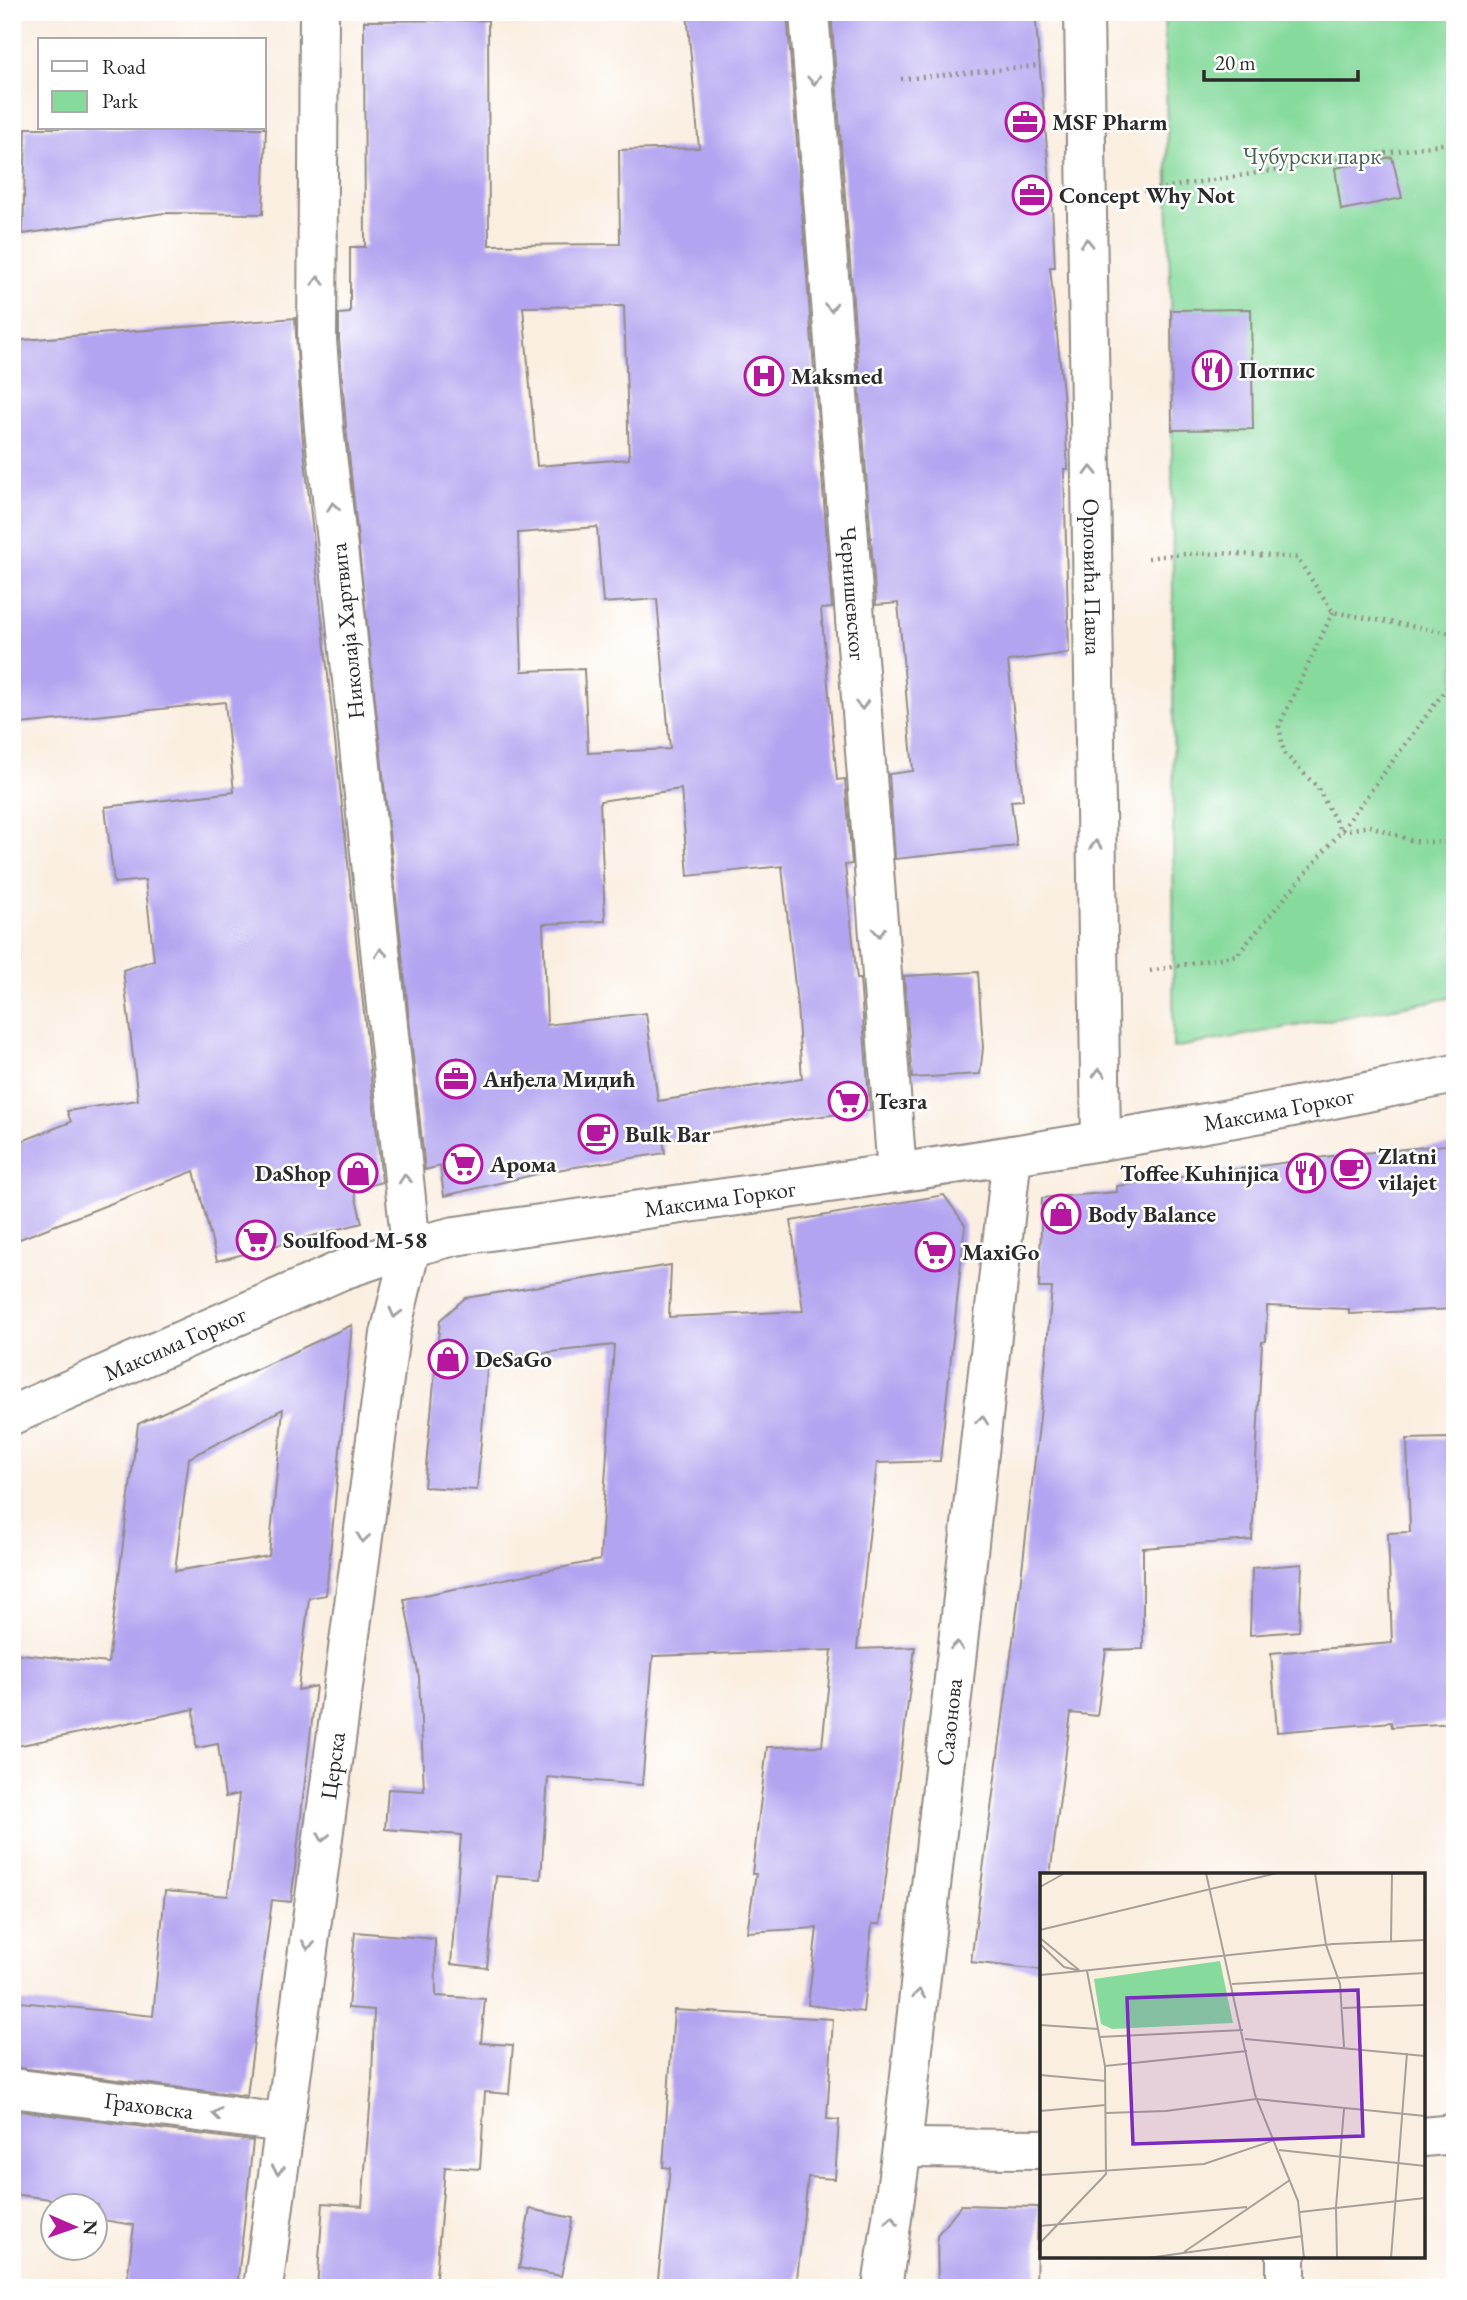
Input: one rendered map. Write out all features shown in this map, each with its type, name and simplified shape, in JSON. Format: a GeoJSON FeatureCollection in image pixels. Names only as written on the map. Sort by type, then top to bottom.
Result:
{"type":"FeatureCollection","features":[{"type":"Feature","properties":{"kind":"street","name":"Николаја Хартвига"},"geometry":{"type":"LineString","coordinates":[[319,12],[317,340],[324,429],[411,1247]]}},
{"type":"Feature","properties":{"kind":"street","name":"Чернишевског"},"geometry":{"type":"LineString","coordinates":[[809,12],[897,1173]]}},
{"type":"Feature","properties":{"kind":"street","name":"Орловића Павла"},"geometry":{"type":"LineString","coordinates":[[1084,12],[1101,1141]]}},
{"type":"Feature","properties":{"kind":"street","name":"Максима Горког"},"geometry":{"type":"LineString","coordinates":[[12,1415],[342,1269],[411,1247],[469,1234],[1101,1141],[1203,1124],[1455,1074]]}},
{"type":"Feature","properties":{"kind":"street","name":"Сазонова"},"geometry":{"type":"LineString","coordinates":[[882,2288],[902,2148],[1012,1155]]}},
{"type":"Feature","properties":{"kind":"street","name":"Церска"},"geometry":{"type":"LineString","coordinates":[[263,2288],[390,1334],[411,1247]]}},
{"type":"Feature","properties":{"kind":"street","name":"Граховска"},"geometry":{"type":"LineString","coordinates":[[12,2088],[284,2123]]}},
{"type":"Feature","properties":{"kind":"street"},"geometry":{"type":"LineString","coordinates":[[1425,2137],[1455,2134]]}},
{"type":"Feature","properties":{"kind":"street"},"geometry":{"type":"LineString","coordinates":[[902,2148],[1040,2149]]}},
{"type":"Feature","properties":{"kind":"street"},"geometry":{"type":"LineString","coordinates":[[1286,2258],[1286,2288]]}},
{"type":"Feature","properties":{"kind":"path"},"geometry":{"type":"LineString","coordinates":[[901,79],[1039,66]]}},
{"type":"Feature","properties":{"kind":"path"},"geometry":{"type":"LineString","coordinates":[[1143,191],[1455,142]]}},
{"type":"Feature","properties":{"kind":"path"},"geometry":{"type":"LineString","coordinates":[[1148,558],[1230,552],[1297,558],[1333,612],[1455,635]]}},
{"type":"Feature","properties":{"kind":"path"},"geometry":{"type":"LineString","coordinates":[[1333,612],[1279,726],[1284,752],[1317,787],[1341,831]]}},
{"type":"Feature","properties":{"kind":"path"},"geometry":{"type":"LineString","coordinates":[[1150,971],[1237,955],[1341,831],[1455,677]]}},
{"type":"Feature","properties":{"kind":"path"},"geometry":{"type":"LineString","coordinates":[[1341,831],[1371,826],[1413,841],[1455,843]]}},
{"type":"Feature","properties":{"kind":"green space","name":"Чубурски парк"},"geometry":{"type":"Polygon","coordinates":[[[1164,12],[1455,12],[1455,997],[1173,1048],[1172,401],[1164,12]]]}},
{"type":"Feature","properties":{"kind":"building"},"geometry":{"type":"Polygon","coordinates":[[[687,12],[787,12],[832,608],[821,609],[837,780],[845,779],[852,864],[845,865],[857,979],[860,979],[870,1110],[663,1140],[665,1153],[550,1171],[444,1196],[440,1166],[425,1170],[339,339],[339,314],[350,313],[350,247],[365,247],[364,21],[488,20],[489,245],[620,244],[619,150],[699,148],[687,12]],[[624,306],[523,307],[537,466],[629,459],[624,306]],[[597,527],[518,533],[522,671],[584,669],[588,753],[670,749],[657,599],[603,603],[597,527]],[[681,789],[600,801],[605,921],[543,924],[547,1025],[646,1013],[658,1101],[802,1079],[782,866],[688,876],[681,789]]]}},
{"type":"Feature","properties":{"kind":"building"},"geometry":{"type":"Polygon","coordinates":[[[831,12],[1035,12],[1052,205],[1055,267],[1050,267],[1068,469],[1064,469],[1069,653],[1008,661],[1023,800],[1011,801],[1017,846],[895,859],[889,774],[913,771],[898,603],[876,605],[831,12]]]}},
{"type":"Feature","properties":{"kind":"building"},"geometry":{"type":"Polygon","coordinates":[[[26,128],[266,130],[263,214],[164,213],[23,234],[26,128]]]}},
{"type":"Feature","properties":{"kind":"building"},"geometry":{"type":"Polygon","coordinates":[[[1392,157],[1402,198],[1341,210],[1335,168],[1392,157]]]}},
{"type":"Feature","properties":{"kind":"building","name":"Потпис"},"geometry":{"type":"Polygon","coordinates":[[[1251,309],[1253,429],[1172,430],[1171,310],[1251,309]]]}},
{"type":"Feature","properties":{"kind":"building"},"geometry":{"type":"Polygon","coordinates":[[[295,318],[302,431],[382,1182],[354,1190],[362,1223],[217,1261],[194,1171],[12,1242],[12,1145],[71,1122],[67,1111],[138,1100],[123,970],[154,960],[145,880],[114,883],[105,807],[234,792],[225,702],[12,725],[12,341],[295,318]]]}},
{"type":"Feature","properties":{"kind":"building"},"geometry":{"type":"Polygon","coordinates":[[[978,972],[983,1048],[980,1074],[912,1078],[904,976],[978,972]]]}},
{"type":"Feature","properties":{"kind":"building"},"geometry":{"type":"Polygon","coordinates":[[[1455,1144],[1455,1309],[1349,1314],[1349,1309],[1267,1306],[1266,1341],[1262,1342],[1252,1540],[1143,1548],[1143,1649],[1106,1650],[1097,1716],[1071,1713],[1050,1873],[1040,1873],[1040,1970],[971,1962],[1043,1391],[1052,1288],[1039,1288],[1042,1198],[1117,1192],[1117,1186],[1332,1156],[1455,1144]]]}},
{"type":"Feature","properties":{"kind":"building"},"geometry":{"type":"Polygon","coordinates":[[[944,1195],[965,1225],[940,1461],[877,1463],[857,1649],[915,1647],[880,1924],[872,1924],[863,2012],[808,2005],[817,1928],[747,1932],[756,1874],[752,1874],[767,1747],[822,1746],[832,1650],[653,1656],[642,1785],[548,1777],[541,1879],[496,1876],[487,1968],[451,1964],[461,1835],[385,1829],[388,1789],[424,1791],[419,1677],[404,1599],[600,1560],[614,1345],[488,1359],[477,1490],[424,1487],[440,1320],[465,1298],[671,1265],[669,1317],[803,1311],[791,1221],[944,1195]]]}},
{"type":"Feature","properties":{"kind":"building"},"geometry":{"type":"Polygon","coordinates":[[[352,1325],[326,1595],[309,1598],[298,1690],[316,1686],[291,1902],[272,1900],[247,2096],[12,2067],[12,2001],[153,2016],[165,1891],[228,1896],[239,1794],[225,1797],[218,1744],[196,1748],[194,1709],[12,1747],[12,1653],[108,1663],[138,1424],[352,1325]],[[283,1409],[189,1458],[175,1571],[269,1556],[283,1409]]]}},
{"type":"Feature","properties":{"kind":"building"},"geometry":{"type":"Polygon","coordinates":[[[1448,1438],[1449,1448],[1455,1448],[1455,1723],[1392,1727],[1391,1722],[1277,1732],[1271,1653],[1392,1643],[1388,1533],[1410,1532],[1407,1439],[1448,1438]]]}},
{"type":"Feature","properties":{"kind":"building"},"geometry":{"type":"Polygon","coordinates":[[[1302,1564],[1299,1631],[1250,1635],[1252,1568],[1302,1564]]]}},
{"type":"Feature","properties":{"kind":"building"},"geometry":{"type":"Polygon","coordinates":[[[355,1932],[435,1939],[436,1996],[485,1999],[481,2043],[513,2045],[509,2094],[485,2092],[480,2169],[445,2167],[435,2288],[317,2288],[323,2203],[362,2206],[372,2083],[374,2010],[348,2008],[355,1932]]]}},
{"type":"Feature","properties":{"kind":"building"},"geometry":{"type":"Polygon","coordinates":[[[674,2010],[833,2019],[827,2119],[839,2120],[835,2179],[808,2177],[796,2288],[657,2288],[670,2168],[663,2167],[674,2010]]]}},
{"type":"Feature","properties":{"kind":"building"},"geometry":{"type":"Polygon","coordinates":[[[12,2110],[253,2141],[237,2288],[126,2288],[134,2225],[108,2221],[108,2192],[38,2192],[38,2197],[12,2194],[12,2110]]]}},
{"type":"Feature","properties":{"kind":"building"},"geometry":{"type":"Polygon","coordinates":[[[961,2205],[1038,2207],[1036,2285],[938,2288],[937,2235],[961,2205]]]}},
{"type":"Feature","properties":{"kind":"building"},"geometry":{"type":"Polygon","coordinates":[[[530,2209],[573,2218],[561,2276],[519,2268],[530,2209]]]}},
{"type":"Feature","properties":{"kind":"place","name":"MSF Pharm"},"geometry":{"type":"Point","coordinates":[1025,122]}},
{"type":"Feature","properties":{"kind":"place","name":"Concept Why Not"},"geometry":{"type":"Point","coordinates":[1032,195]}},
{"type":"Feature","properties":{"kind":"place","name":"Потпис"},"geometry":{"type":"Point","coordinates":[1212,370]}},
{"type":"Feature","properties":{"kind":"place","name":"Maksmed"},"geometry":{"type":"Point","coordinates":[764,376]}},
{"type":"Feature","properties":{"kind":"place","name":"Анђела Мидић"},"geometry":{"type":"Point","coordinates":[456,1079]}},
{"type":"Feature","properties":{"kind":"place","name":"Тезга"},"geometry":{"type":"Point","coordinates":[848,1101]}},
{"type":"Feature","properties":{"kind":"place","name":"Bulk Bar"},"geometry":{"type":"Point","coordinates":[598,1134]}},
{"type":"Feature","properties":{"kind":"place","name":"Арома"},"geometry":{"type":"Point","coordinates":[463,1164]}},
{"type":"Feature","properties":{"kind":"place","name":"Zlatni vilajet"},"geometry":{"type":"Point","coordinates":[1351,1169]}},
{"type":"Feature","properties":{"kind":"place","name":"DaShop"},"geometry":{"type":"Point","coordinates":[358,1173]}},
{"type":"Feature","properties":{"kind":"place","name":"Toffee Kuhinjica"},"geometry":{"type":"Point","coordinates":[1306,1173]}},
{"type":"Feature","properties":{"kind":"place","name":"Body Balance"},"geometry":{"type":"Point","coordinates":[1061,1214]}},
{"type":"Feature","properties":{"kind":"place","name":"Soulfood M-58"},"geometry":{"type":"Point","coordinates":[256,1240]}},
{"type":"Feature","properties":{"kind":"place","name":"MaxiGo"},"geometry":{"type":"Point","coordinates":[935,1252]}},
{"type":"Feature","properties":{"kind":"place","name":"DeSaGo"},"geometry":{"type":"Point","coordinates":[448,1359]}}]}
